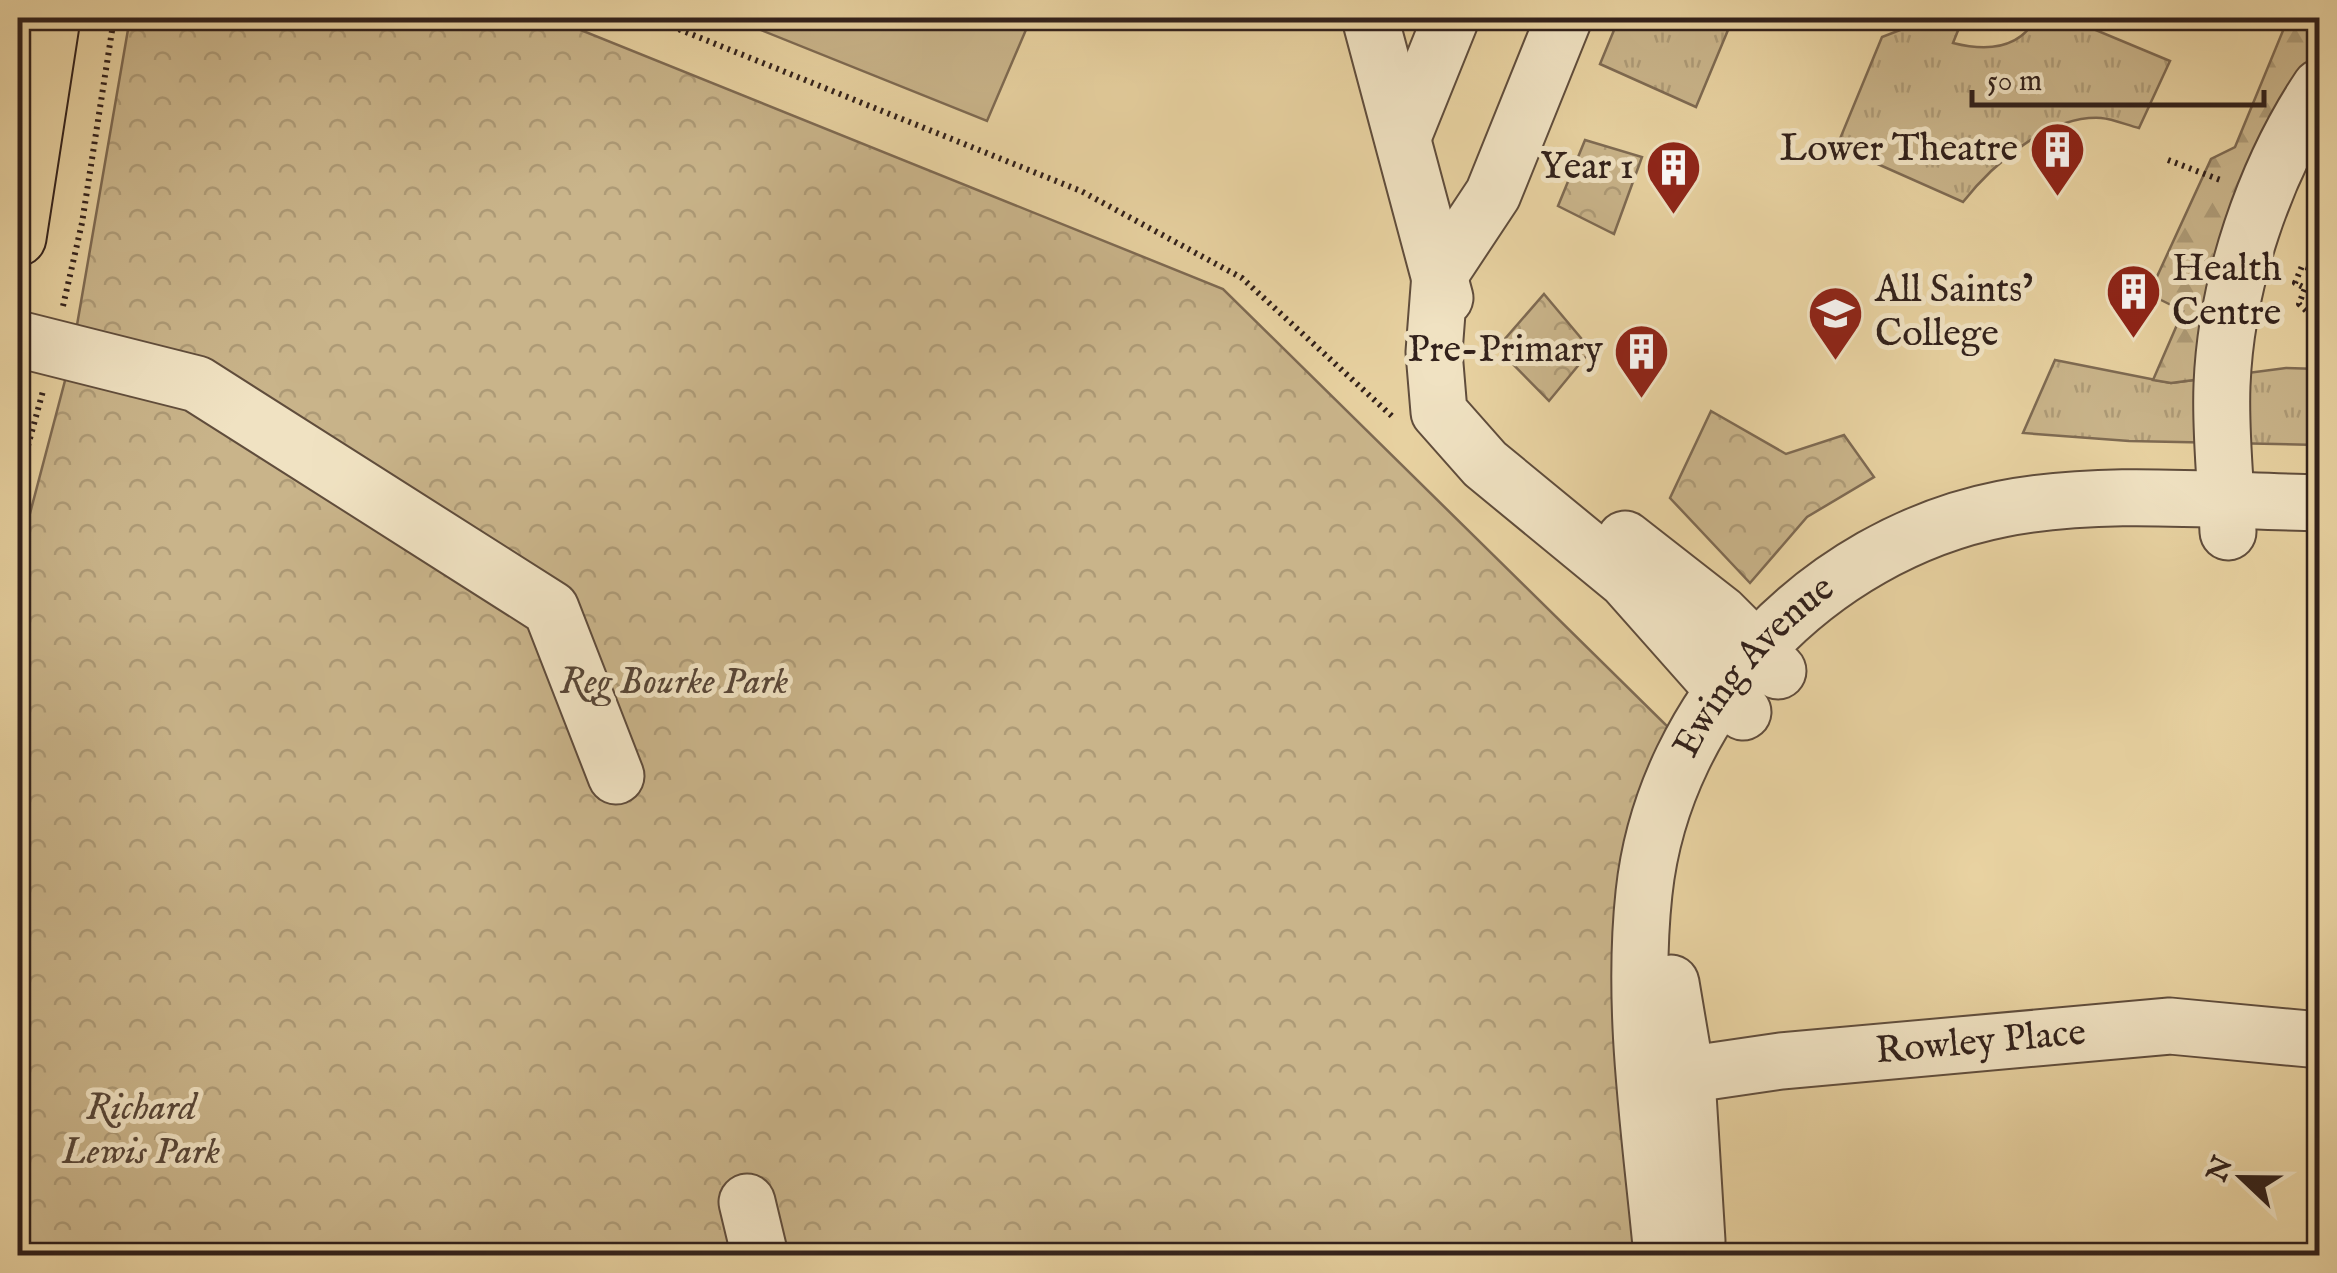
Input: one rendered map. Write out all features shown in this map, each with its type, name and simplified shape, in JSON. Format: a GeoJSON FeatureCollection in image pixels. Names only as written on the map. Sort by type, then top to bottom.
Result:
{"type":"FeatureCollection","features":[{"type":"Feature","properties":{"kind":"highway"},"geometry":{"type":"LineString","coordinates":[[18,238],[52,18]]}},
{"type":"Feature","properties":{"kind":"street"},"geometry":{"type":"LineString","coordinates":[[1370,18],[1440,274],[1434,352],[1439,412],[1486,464],[1626,580],[1688,646],[1750,681]]}},
{"type":"Feature","properties":{"kind":"street"},"geometry":{"type":"LineString","coordinates":[[1403,137],[1452,18]]}},
{"type":"Feature","properties":{"kind":"street"},"geometry":{"type":"LineString","coordinates":[[1440,274],[1494,194],[1564,18]]}},
{"type":"Feature","properties":{"kind":"street"},"geometry":{"type":"LineString","coordinates":[[2228,516],[2222,386],[2228,322],[2264,200],[2299,117],[2320,87]]}},
{"type":"Feature","properties":{"kind":"street"},"geometry":{"type":"LineString","coordinates":[[35,344],[197,384],[552,609],[616,776]]}},
{"type":"Feature","properties":{"kind":"street","name":"Ewing Avenue"},"geometry":{"type":"LineString","coordinates":[[1662,1256],[1672,904],[1682,846],[1701,788],[1750,681],[1858,600],[1919,565],[1973,546],[2038,534],[2228,516],[2320,502]]}},
{"type":"Feature","properties":{"kind":"street","name":"Ewing Avenue"},"geometry":{"type":"LineString","coordinates":[[2228,516],[2320,534]]}},
{"type":"Feature","properties":{"kind":"street","name":"Rowley Place"},"geometry":{"type":"LineString","coordinates":[[1666,1079],[1781,1062],[2170,1026],[2320,1040]]}},
{"type":"Feature","properties":{"kind":"street","name":"Ewing Avenue"},"geometry":{"type":"LineString","coordinates":[[1666,1079],[1698,1256]]}},
{"type":"Feature","properties":{"kind":"street"},"geometry":{"type":"LineString","coordinates":[[747,1202],[760,1256]]}},
{"type":"Feature","properties":{"kind":"path"},"geometry":{"type":"LineString","coordinates":[[18,482],[35,344],[82,222],[114,18]]}},
{"type":"Feature","properties":{"kind":"path"},"geometry":{"type":"LineString","coordinates":[[651,18],[1081,191],[1210,260],[1242,278],[1398,422]]}},
{"type":"Feature","properties":{"kind":"path"},"geometry":{"type":"LineString","coordinates":[[2168,160],[2205,172]]}},
{"type":"Feature","properties":{"kind":"path"},"geometry":{"type":"LineString","coordinates":[[2308,268],[2302,266],[2295,283],[2304,288],[2299,304],[2320,324]]}},
{"type":"Feature","properties":{"kind":"green space","name":"Reg Bourke Park"},"geometry":{"type":"Polygon","coordinates":[[[130,18],[551,18],[1223,289],[1670,729],[1637,1255],[18,1256],[18,559],[72,354],[130,18]]]}},
{"type":"Feature","properties":{"kind":"green space"},"geometry":{"type":"Polygon","coordinates":[[[731,18],[1031,18],[987,121],[731,18]]]}},
{"type":"Feature","properties":{"kind":"green space"},"geometry":{"type":"Polygon","coordinates":[[[1619,18],[1733,18],[1696,107],[1600,64],[1619,18]]]}},
{"type":"Feature","properties":{"kind":"green space"},"geometry":{"type":"Polygon","coordinates":[[[1931,18],[1963,18],[1953,43],[1989,47],[2020,37],[2036,18],[2067,18],[2170,61],[2139,128],[2101,118],[2081,119],[2042,133],[2006,158],[1963,202],[1837,146],[1882,37],[1931,18]]]}},
{"type":"Feature","properties":{"kind":"green space"},"geometry":{"type":"Polygon","coordinates":[[[2319,19],[2319,74],[2217,377],[2171,383],[2153,380],[2183,311],[2149,294],[2211,159],[2235,147],[2287,21],[2319,19]]]}},
{"type":"Feature","properties":{"kind":"green space"},"geometry":{"type":"Polygon","coordinates":[[[1585,140],[1642,157],[1614,234],[1558,206],[1585,140]]]}},
{"type":"Feature","properties":{"kind":"green space"},"geometry":{"type":"Polygon","coordinates":[[[1544,294],[1591,350],[1549,401],[1497,348],[1544,294]]]}},
{"type":"Feature","properties":{"kind":"green space"},"geometry":{"type":"Polygon","coordinates":[[[2055,360],[2171,383],[2286,368],[2319,369],[2319,445],[2129,441],[2023,433],[2055,360]]]}},
{"type":"Feature","properties":{"kind":"green space"},"geometry":{"type":"Polygon","coordinates":[[[1711,411],[1786,454],[1844,435],[1874,477],[1807,517],[1750,583],[1670,498],[1711,411]]]}},
{"type":"Feature","properties":{"kind":"place","name":"Lower Theatre"},"geometry":{"type":"Point","coordinates":[2057,199]}},
{"type":"Feature","properties":{"kind":"place","name":"Year 1"},"geometry":{"type":"Point","coordinates":[1673,217]}},
{"type":"Feature","properties":{"kind":"place","name":"Health Centre"},"geometry":{"type":"Point","coordinates":[2133,341]}},
{"type":"Feature","properties":{"kind":"place","name":"All Saints’ College"},"geometry":{"type":"Point","coordinates":[1836,362]}},
{"type":"Feature","properties":{"kind":"place","name":"Pre-Primary"},"geometry":{"type":"Point","coordinates":[1642,400]}},
{"type":"Feature","properties":{"kind":"park label","name":"Richard Lewis Park"},"geometry":{"type":"Point","coordinates":[141,1131]}}]}
